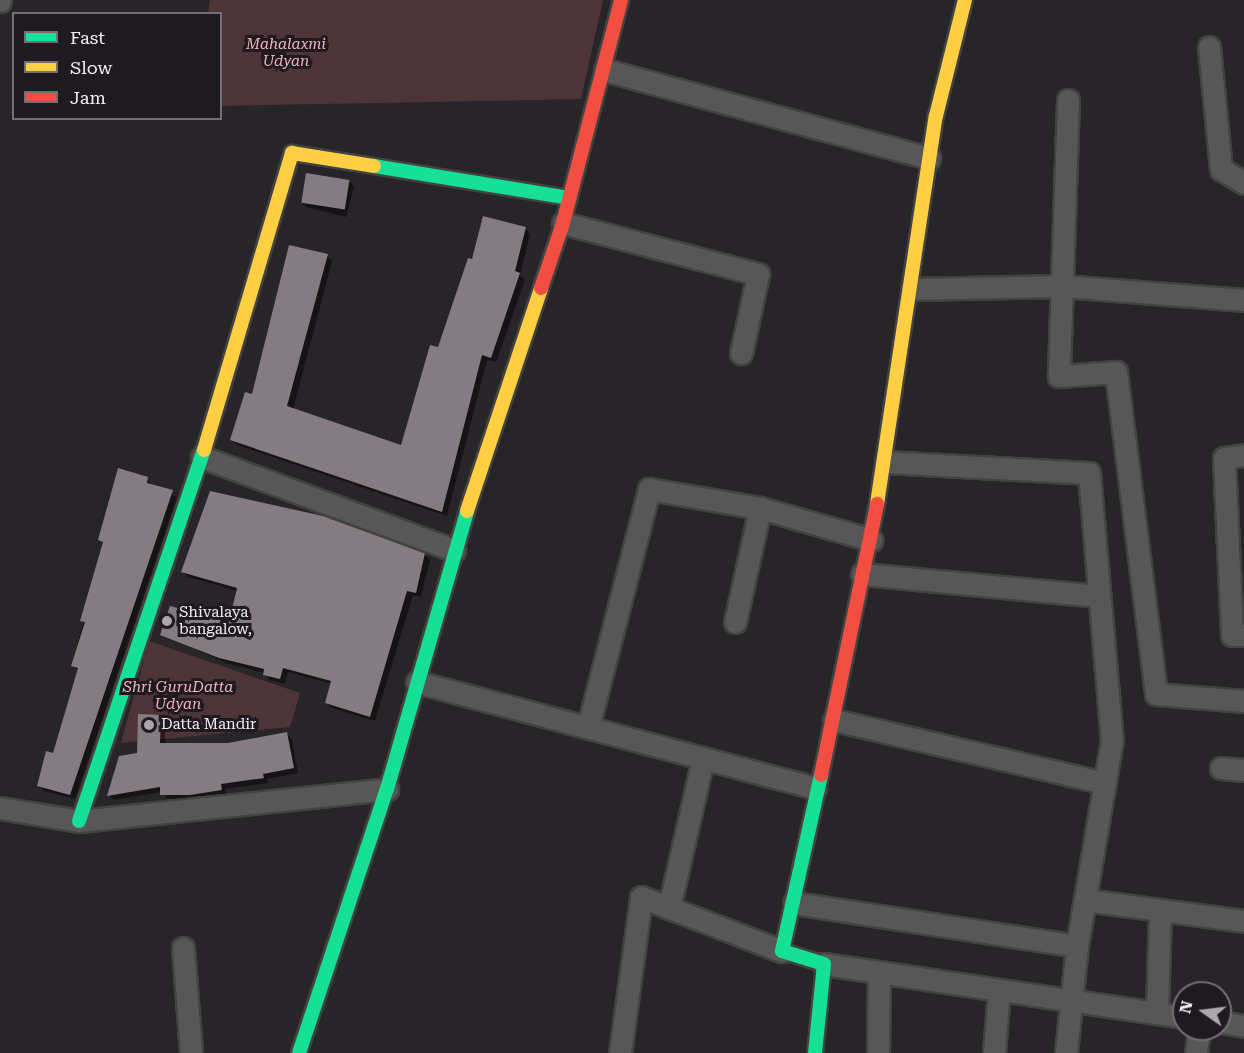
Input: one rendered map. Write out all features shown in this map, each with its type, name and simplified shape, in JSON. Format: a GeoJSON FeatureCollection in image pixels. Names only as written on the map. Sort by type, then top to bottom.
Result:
{"type":"FeatureCollection","features":[{"type":"Feature","properties":{"kind":"street"},"geometry":{"type":"LineString","coordinates":[[299,1053],[387,789],[454,550],[563,223],[605,70],[621,0]]}},
{"type":"Feature","properties":{"kind":"street"},"geometry":{"type":"LineString","coordinates":[[782,951],[794,903],[815,788],[834,720],[862,574],[872,540],[912,289],[929,158],[965,0]]}},
{"type":"Feature","properties":{"kind":"street"},"geometry":{"type":"LineString","coordinates":[[1209,47],[1221,169],[1244,183]]}},
{"type":"Feature","properties":{"kind":"street"},"geometry":{"type":"LineString","coordinates":[[605,70],[929,158]]}},
{"type":"Feature","properties":{"kind":"street"},"geometry":{"type":"LineString","coordinates":[[1068,100],[1059,376],[1116,372],[1156,694],[1244,702]]}},
{"type":"Feature","properties":{"kind":"street"},"geometry":{"type":"LineString","coordinates":[[79,821],[202,457],[292,153],[569,198]]}},
{"type":"Feature","properties":{"kind":"street"},"geometry":{"type":"LineString","coordinates":[[563,223],[758,274],[741,353]]}},
{"type":"Feature","properties":{"kind":"street"},"geometry":{"type":"LineString","coordinates":[[912,289],[1062,286],[1244,300]]}},
{"type":"Feature","properties":{"kind":"street"},"geometry":{"type":"LineString","coordinates":[[1244,455],[1224,458],[1232,635],[1244,635]]}},
{"type":"Feature","properties":{"kind":"street"},"geometry":{"type":"LineString","coordinates":[[202,457],[454,550]]}},
{"type":"Feature","properties":{"kind":"street"},"geometry":{"type":"LineString","coordinates":[[886,462],[1089,473],[1112,739],[1077,946],[1066,1053]]}},
{"type":"Feature","properties":{"kind":"street"},"geometry":{"type":"LineString","coordinates":[[588,727],[649,489],[760,507],[872,540]]}},
{"type":"Feature","properties":{"kind":"street"},"geometry":{"type":"LineString","coordinates":[[735,622],[760,507]]}},
{"type":"Feature","properties":{"kind":"street"},"geometry":{"type":"LineString","coordinates":[[862,574],[1099,596]]}},
{"type":"Feature","properties":{"kind":"street"},"geometry":{"type":"LineString","coordinates":[[417,682],[815,788]]}},
{"type":"Feature","properties":{"kind":"street"},"geometry":{"type":"LineString","coordinates":[[834,720],[1105,783]]}},
{"type":"Feature","properties":{"kind":"street"},"geometry":{"type":"LineString","coordinates":[[669,908],[703,758]]}},
{"type":"Feature","properties":{"kind":"street"},"geometry":{"type":"LineString","coordinates":[[1221,768],[1244,770]]}},
{"type":"Feature","properties":{"kind":"street"},"geometry":{"type":"LineString","coordinates":[[0,808],[79,821],[387,789]]}},
{"type":"Feature","properties":{"kind":"street"},"geometry":{"type":"LineString","coordinates":[[620,1053],[641,897],[782,951],[824,964],[1172,1015]]}},
{"type":"Feature","properties":{"kind":"street"},"geometry":{"type":"LineString","coordinates":[[1086,900],[1244,921]]}},
{"type":"Feature","properties":{"kind":"street"},"geometry":{"type":"LineString","coordinates":[[794,903],[1077,946]]}},
{"type":"Feature","properties":{"kind":"street"},"geometry":{"type":"LineString","coordinates":[[1157,1013],[1160,910]]}},
{"type":"Feature","properties":{"kind":"street"},"geometry":{"type":"LineString","coordinates":[[183,948],[191,1053]]}},
{"type":"Feature","properties":{"kind":"street"},"geometry":{"type":"LineString","coordinates":[[815,1053],[824,964]]}},
{"type":"Feature","properties":{"kind":"street"},"geometry":{"type":"LineString","coordinates":[[878,1053],[879,972]]}},
{"type":"Feature","properties":{"kind":"street"},"geometry":{"type":"LineString","coordinates":[[994,1053],[999,990]]}},
{"type":"Feature","properties":{"kind":"green space","name":"Mahalaxmi Udyan"},"geometry":{"type":"Polygon","coordinates":[[[210,0],[603,0],[581,99],[222,106],[222,12],[208,12],[210,0]]]}},
{"type":"Feature","properties":{"kind":"green space","name":"Shri GuruDatta Udyan"},"geometry":{"type":"Polygon","coordinates":[[[149,641],[300,693],[290,727],[121,743],[149,641]]]}},
{"type":"Feature","properties":{"kind":"building"},"geometry":{"type":"Polygon","coordinates":[[[306,173],[349,180],[345,210],[301,203],[306,173]]]}},
{"type":"Feature","properties":{"kind":"building"},"geometry":{"type":"Polygon","coordinates":[[[483,216],[526,227],[515,271],[520,273],[491,358],[482,355],[442,512],[230,440],[245,392],[252,394],[289,245],[328,254],[287,406],[401,445],[430,345],[438,347],[468,258],[472,259],[483,216]]]}},
{"type":"Feature","properties":{"kind":"building"},"geometry":{"type":"Polygon","coordinates":[[[118,468],[148,477],[147,483],[173,490],[70,795],[37,786],[46,751],[53,753],[78,668],[71,666],[85,622],[80,621],[103,542],[98,540],[118,468]]]}},
{"type":"Feature","properties":{"kind":"building"},"geometry":{"type":"Polygon","coordinates":[[[210,491],[323,516],[425,553],[416,593],[407,591],[370,717],[325,703],[331,681],[283,668],[280,679],[263,675],[264,669],[219,658],[160,635],[170,606],[229,622],[237,588],[181,572],[210,491]]]}},
{"type":"Feature","properties":{"kind":"building"},"geometry":{"type":"Polygon","coordinates":[[[138,714],[161,715],[160,743],[228,743],[287,732],[294,768],[263,774],[264,778],[221,784],[222,790],[190,795],[160,795],[160,787],[107,796],[119,756],[137,753],[138,714]]]}},
{"type":"Feature","properties":{"kind":"traffic: fast"},"geometry":{"type":"LineString","coordinates":[[374,166],[569,198]]}},
{"type":"Feature","properties":{"kind":"traffic: fast"},"geometry":{"type":"LineString","coordinates":[[79,821],[204,450]]}},
{"type":"Feature","properties":{"kind":"traffic: fast"},"geometry":{"type":"LineString","coordinates":[[299,1053],[387,789],[467,511]]}},
{"type":"Feature","properties":{"kind":"traffic: fast"},"geometry":{"type":"LineString","coordinates":[[815,1053],[824,964],[782,951],[821,775]]}},
{"type":"Feature","properties":{"kind":"traffic: slow"},"geometry":{"type":"LineString","coordinates":[[877,504],[936,116],[965,0]]}},
{"type":"Feature","properties":{"kind":"traffic: slow"},"geometry":{"type":"LineString","coordinates":[[204,450],[292,153],[374,166]]}},
{"type":"Feature","properties":{"kind":"traffic: slow"},"geometry":{"type":"LineString","coordinates":[[467,511],[541,288]]}},
{"type":"Feature","properties":{"kind":"traffic: jam"},"geometry":{"type":"LineString","coordinates":[[541,288],[563,223],[621,0]]}},
{"type":"Feature","properties":{"kind":"traffic: jam"},"geometry":{"type":"LineString","coordinates":[[821,775],[877,504]]}},
{"type":"Feature","properties":{"kind":"place","name":"Shivalaya bangalow,"},"geometry":{"type":"Point","coordinates":[167,621]}},
{"type":"Feature","properties":{"kind":"place","name":"Datta Mandir"},"geometry":{"type":"Point","coordinates":[149,725]}}]}
